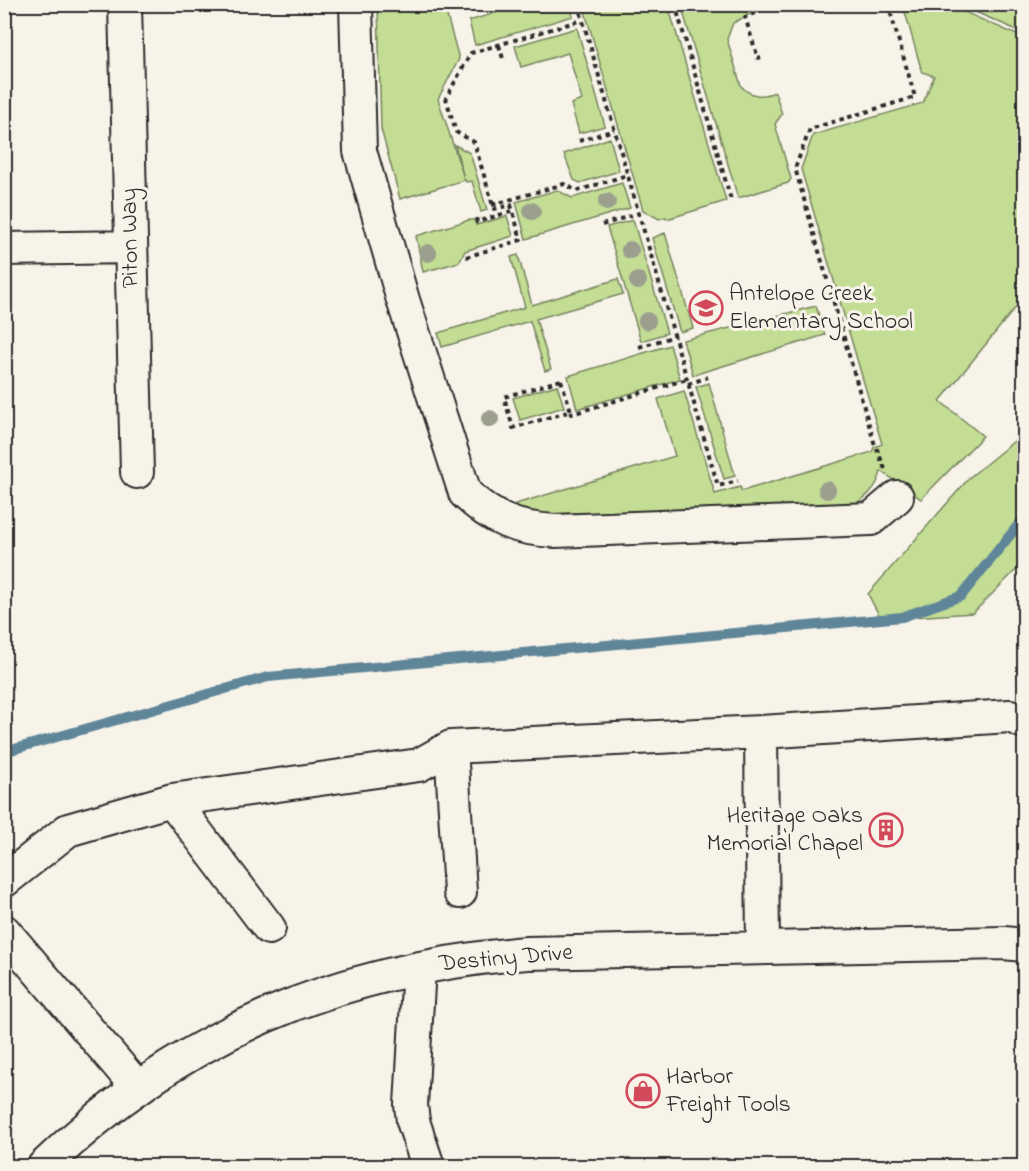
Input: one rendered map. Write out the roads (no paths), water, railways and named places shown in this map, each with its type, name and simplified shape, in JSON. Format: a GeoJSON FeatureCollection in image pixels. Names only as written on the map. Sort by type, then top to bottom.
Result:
{"type":"FeatureCollection","features":[{"type":"Feature","properties":{"kind":"street","name":"Piton Way"},"geometry":{"type":"LineString","coordinates":[[125,4],[137,472]]}},
{"type":"Feature","properties":{"kind":"street"},"geometry":{"type":"LineString","coordinates":[[356,4],[360,151],[403,300],[465,493],[481,508],[527,530],[555,531],[871,519],[897,497]]}},
{"type":"Feature","properties":{"kind":"street"},"geometry":{"type":"LineString","coordinates":[[4,249],[131,247]]}},
{"type":"Feature","properties":{"kind":"street"},"geometry":{"type":"LineString","coordinates":[[4,881],[68,830],[172,800],[419,765],[452,747],[761,732],[1010,716],[1024,722]]}},
{"type":"Feature","properties":{"kind":"street"},"geometry":{"type":"LineString","coordinates":[[761,732],[762,948]]}},
{"type":"Feature","properties":{"kind":"street"},"geometry":{"type":"LineString","coordinates":[[452,747],[460,892]]}},
{"type":"Feature","properties":{"kind":"street"},"geometry":{"type":"LineString","coordinates":[[172,800],[269,928]]}},
{"type":"Feature","properties":{"kind":"street"},"geometry":{"type":"LineString","coordinates":[[4,931],[138,1088]]}},
{"type":"Feature","properties":{"kind":"street","name":"Destiny Drive"},"geometry":{"type":"LineString","coordinates":[[44,1167],[76,1135],[177,1062],[237,1029],[307,998],[360,980],[471,958],[527,953],[1004,943],[1024,945]]}},
{"type":"Feature","properties":{"kind":"street"},"geometry":{"type":"LineString","coordinates":[[418,968],[411,1105],[413,1121],[428,1167]]}},
{"type":"Feature","properties":{"kind":"waterway"},"geometry":{"type":"LineString","coordinates":[[4,752],[268,677],[902,617],[961,596],[1024,518]]}},
{"type":"Feature","properties":{"kind":"place","name":"Antelope Creek Elementary School"},"geometry":{"type":"Point","coordinates":[706,308]}},
{"type":"Feature","properties":{"kind":"place","name":"Heritage Oaks Memorial Chapel"},"geometry":{"type":"Point","coordinates":[886,830]}},
{"type":"Feature","properties":{"kind":"place","name":"Harbor Freight Tools"},"geometry":{"type":"Point","coordinates":[643,1091]}}]}
